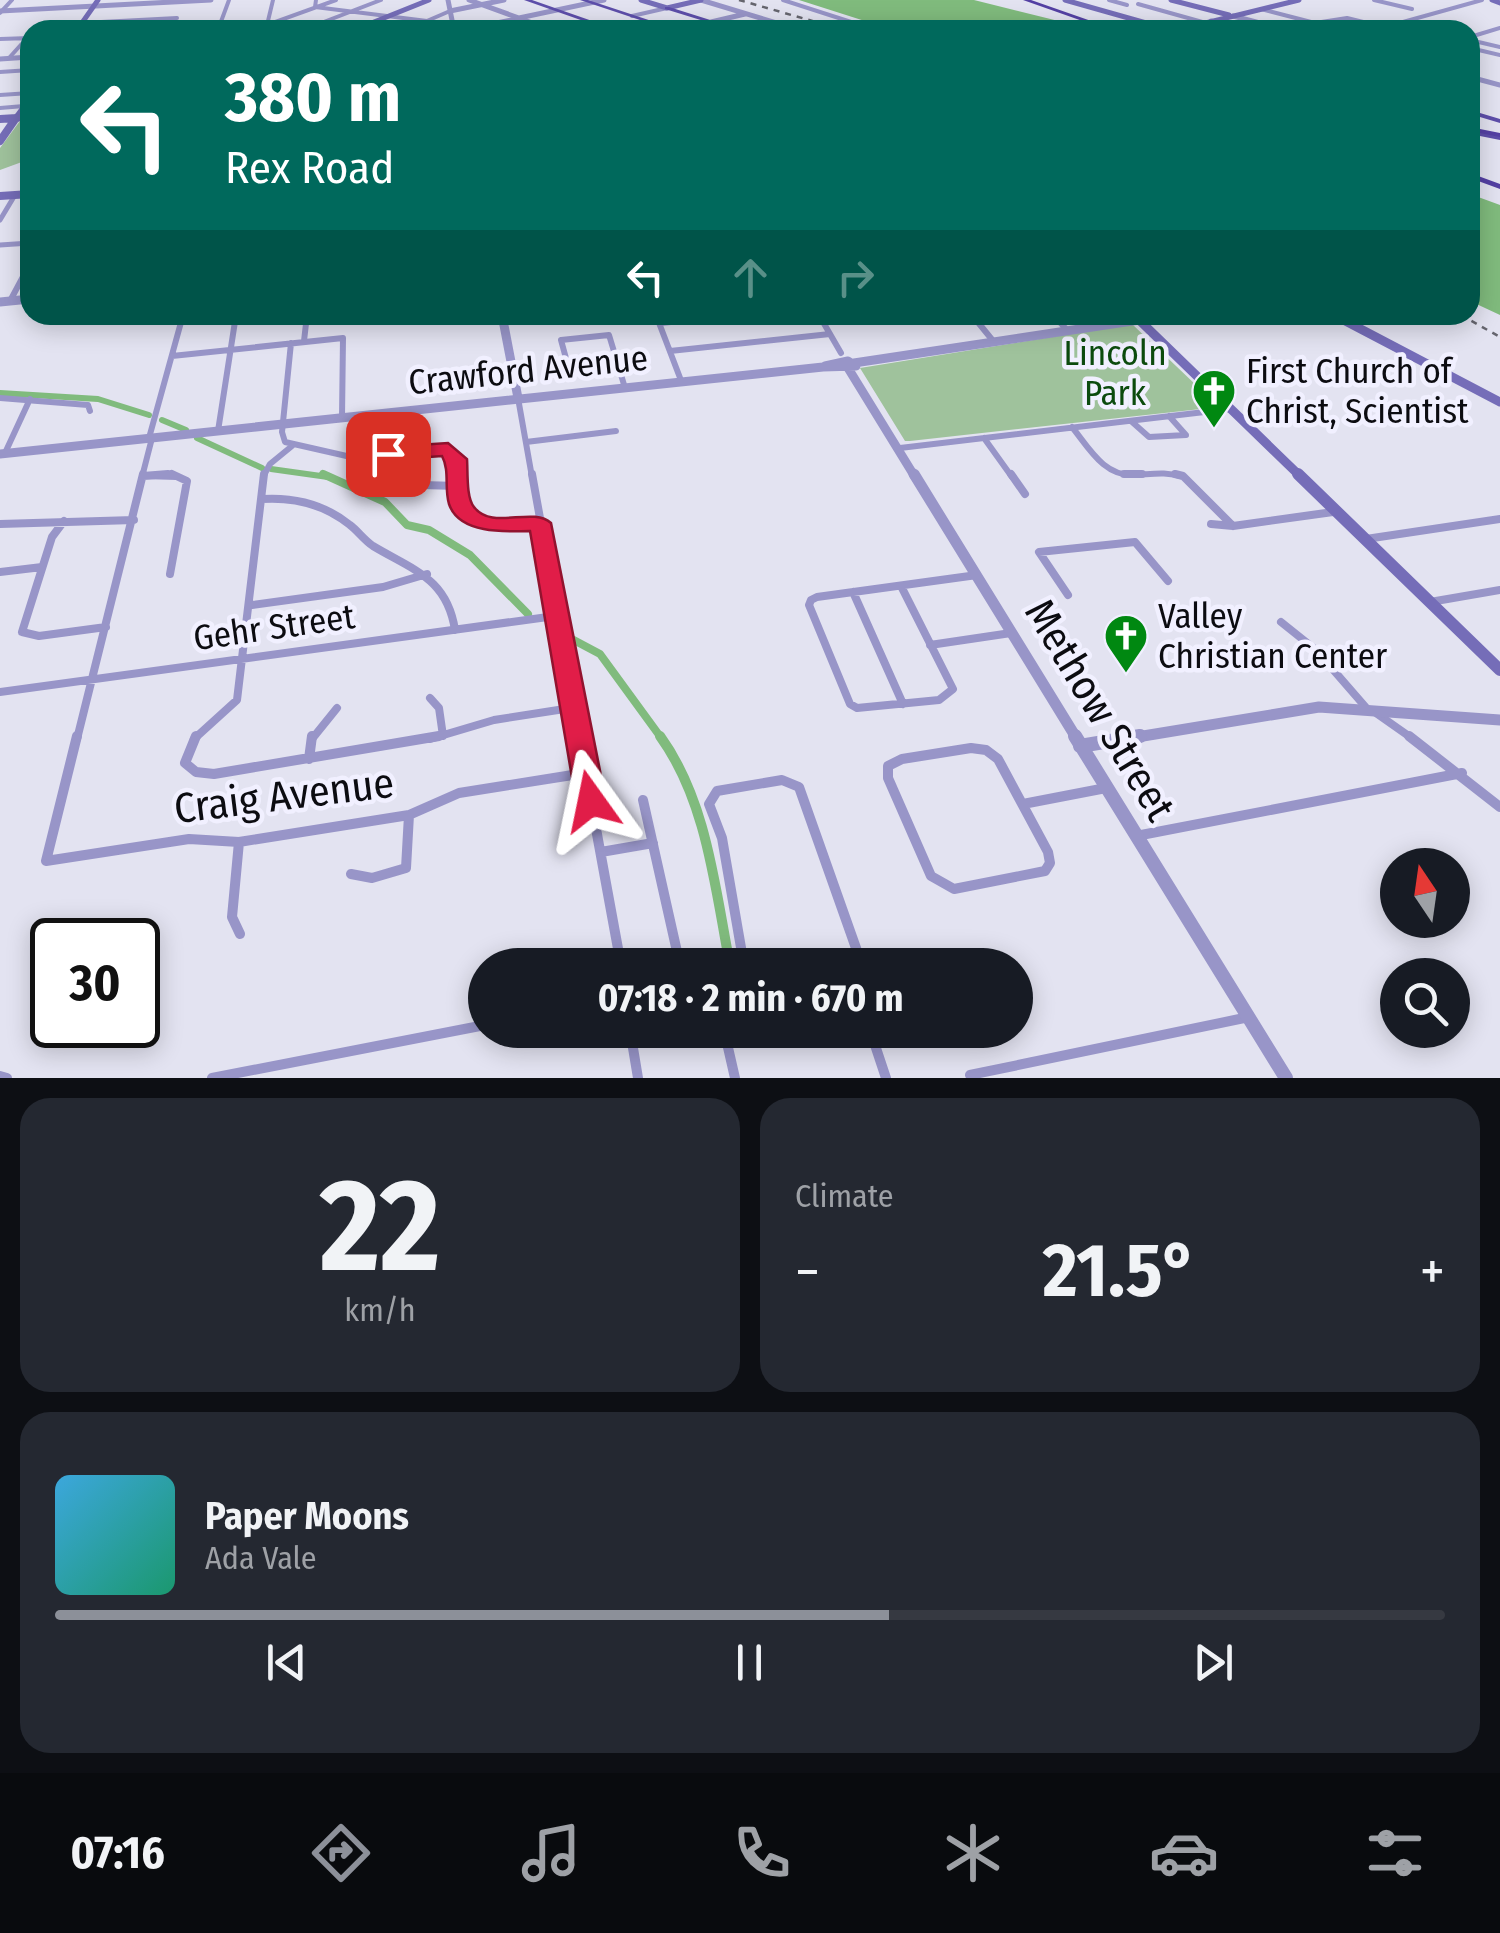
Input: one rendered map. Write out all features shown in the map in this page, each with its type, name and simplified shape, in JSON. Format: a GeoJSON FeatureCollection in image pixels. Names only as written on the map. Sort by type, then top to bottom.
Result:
{"type":"FeatureCollection","features":[{"type":"Feature","properties":{"kind":"highway"},"geometry":{"type":"LineString","coordinates":[[1026,0],[1085,20]]}},
{"type":"Feature","properties":{"kind":"main road"},"geometry":{"type":"LineString","coordinates":[[378,20],[429,0]]}},
{"type":"Feature","properties":{"kind":"main road"},"geometry":{"type":"LineString","coordinates":[[526,0],[585,20]]}},
{"type":"Feature","properties":{"kind":"main road"},"geometry":{"type":"LineString","coordinates":[[641,0],[705,20]]}},
{"type":"Feature","properties":{"kind":"main road"},"geometry":{"type":"LineString","coordinates":[[667,8],[701,0]]}},
{"type":"Feature","properties":{"kind":"main road"},"geometry":{"type":"LineString","coordinates":[[1065,0],[1138,20]]}},
{"type":"Feature","properties":{"kind":"main road"},"geometry":{"type":"LineString","coordinates":[[1171,0],[1233,16]]}},
{"type":"Feature","properties":{"kind":"main road"},"geometry":{"type":"LineString","coordinates":[[1216,20],[1298,0]]}},
{"type":"Feature","properties":{"kind":"main road"},"geometry":{"type":"LineString","coordinates":[[1492,0],[1500,3]]}},
{"type":"Feature","properties":{"kind":"main road"},"geometry":{"type":"LineString","coordinates":[[587,1],[645,20]]}},
{"type":"Feature","properties":{"kind":"main road"},"geometry":{"type":"LineString","coordinates":[[1,138],[20,113]]}},
{"type":"Feature","properties":{"kind":"main road"},"geometry":{"type":"LineString","coordinates":[[0,118],[20,119]]}},
{"type":"Feature","properties":{"kind":"main road"},"geometry":{"type":"LineString","coordinates":[[0,196],[20,195]]}},
{"type":"Feature","properties":{"kind":"main road"},"geometry":{"type":"LineString","coordinates":[[1144,325],[1333,512],[1497,663]]}},
{"type":"Feature","properties":{"kind":"main road"},"geometry":{"type":"LineString","coordinates":[[1353,325],[1500,402]]}},
{"type":"Feature","properties":{"kind":"street"},"geometry":{"type":"LineString","coordinates":[[0,12],[12,0]]}},
{"type":"Feature","properties":{"kind":"street"},"geometry":{"type":"LineString","coordinates":[[0,1],[12,0]]}},
{"type":"Feature","properties":{"kind":"street"},"geometry":{"type":"LineString","coordinates":[[22,10],[32,0]]}},
{"type":"Feature","properties":{"kind":"street"},"geometry":{"type":"LineString","coordinates":[[56,8],[64,0]]}},
{"type":"Feature","properties":{"kind":"street"},"geometry":{"type":"LineString","coordinates":[[0,12],[96,3],[212,0]]}},
{"type":"Feature","properties":{"kind":"street"},"geometry":{"type":"LineString","coordinates":[[315,7],[316,0]]}},
{"type":"Feature","properties":{"kind":"street"},"geometry":{"type":"LineString","coordinates":[[280,20],[336,0]]}},
{"type":"Feature","properties":{"kind":"street"},"geometry":{"type":"LineString","coordinates":[[330,20],[382,0]]}},
{"type":"Feature","properties":{"kind":"street"},"geometry":{"type":"LineString","coordinates":[[448,0],[453,20]]}},
{"type":"Feature","properties":{"kind":"street"},"geometry":{"type":"LineString","coordinates":[[469,0],[524,20]]}},
{"type":"Feature","properties":{"kind":"street"},"geometry":{"type":"LineString","coordinates":[[429,20],[450,11],[504,0]]}},
{"type":"Feature","properties":{"kind":"street"},"geometry":{"type":"LineString","coordinates":[[508,20],[604,0]]}},
{"type":"Feature","properties":{"kind":"street"},"geometry":{"type":"LineString","coordinates":[[701,0],[766,20]]}},
{"type":"Feature","properties":{"kind":"street"},"geometry":{"type":"LineString","coordinates":[[784,0],[844,20]]}},
{"type":"Feature","properties":{"kind":"street"},"geometry":{"type":"LineString","coordinates":[[1098,9],[1107,0],[1127,5]]}},
{"type":"Feature","properties":{"kind":"street"},"geometry":{"type":"LineString","coordinates":[[1374,0],[1412,8]]}},
{"type":"Feature","properties":{"kind":"street"},"geometry":{"type":"LineString","coordinates":[[1409,20],[1482,0]]}},
{"type":"Feature","properties":{"kind":"street"},"geometry":{"type":"LineString","coordinates":[[153,20],[177,18],[185,1]]}},
{"type":"Feature","properties":{"kind":"street"},"geometry":{"type":"LineString","coordinates":[[1368,6],[1384,2]]}},
{"type":"Feature","properties":{"kind":"street"},"geometry":{"type":"LineString","coordinates":[[130,13],[138,3]]}},
{"type":"Feature","properties":{"kind":"street"},"geometry":{"type":"LineString","coordinates":[[1138,4],[1200,20]]}},
{"type":"Feature","properties":{"kind":"street"},"geometry":{"type":"LineString","coordinates":[[315,7],[419,20]]}},
{"type":"Feature","properties":{"kind":"street"},"geometry":{"type":"LineString","coordinates":[[632,16],[667,8]]}},
{"type":"Feature","properties":{"kind":"street"},"geometry":{"type":"LineString","coordinates":[[1260,9],[1304,20]]}},
{"type":"Feature","properties":{"kind":"street"},"geometry":{"type":"LineString","coordinates":[[720,20],[746,14]]}},
{"type":"Feature","properties":{"kind":"street"},"geometry":{"type":"LineString","coordinates":[[1233,16],[1248,20]]}},
{"type":"Feature","properties":{"kind":"street"},"geometry":{"type":"LineString","coordinates":[[822,20],[835,17]]}},
{"type":"Feature","properties":{"kind":"street"},"geometry":{"type":"LineString","coordinates":[[9,58],[20,46]]}},
{"type":"Feature","properties":{"kind":"street"},"geometry":{"type":"LineString","coordinates":[[0,59],[20,57]]}},
{"type":"Feature","properties":{"kind":"street"},"geometry":{"type":"LineString","coordinates":[[0,220],[15,195]]}},
{"type":"Feature","properties":{"kind":"street"},"geometry":{"type":"LineString","coordinates":[[5,302],[20,279]]}},
{"type":"Feature","properties":{"kind":"street"},"geometry":{"type":"LineString","coordinates":[[91,680],[180,325]]}},
{"type":"Feature","properties":{"kind":"street"},"geometry":{"type":"LineString","coordinates":[[218,431],[235,325]]}},
{"type":"Feature","properties":{"kind":"street"},"geometry":{"type":"LineString","coordinates":[[304,340],[306,325]]}},
{"type":"Feature","properties":{"kind":"street"},"geometry":{"type":"LineString","coordinates":[[504,325],[571,708],[618,948]]}},
{"type":"Feature","properties":{"kind":"street"},"geometry":{"type":"LineString","coordinates":[[660,325],[682,382]]}},
{"type":"Feature","properties":{"kind":"street","name":"Methow Street"},"geometry":{"type":"LineString","coordinates":[[825,325],[1286,1078]]}},
{"type":"Feature","properties":{"kind":"street"},"geometry":{"type":"LineString","coordinates":[[980,325],[994,342]]}},
{"type":"Feature","properties":{"kind":"street"},"geometry":{"type":"LineString","coordinates":[[1063,325],[1068,330]]}},
{"type":"Feature","properties":{"kind":"street","name":"Crawford Avenue"},"geometry":{"type":"LineString","coordinates":[[3,454],[849,365],[1094,325]]}},
{"type":"Feature","properties":{"kind":"street"},"geometry":{"type":"LineString","coordinates":[[670,350],[830,334]]}},
{"type":"Feature","properties":{"kind":"street"},"geometry":{"type":"LineString","coordinates":[[616,358],[567,362],[561,340],[609,335],[616,358],[625,388]]}},
{"type":"Feature","properties":{"kind":"street"},"geometry":{"type":"LineString","coordinates":[[172,356],[334,338],[345,342],[342,417]]}},
{"type":"Feature","properties":{"kind":"street"},"geometry":{"type":"LineString","coordinates":[[291,343],[282,439],[292,446],[372,462],[422,485],[458,486]]}},
{"type":"Feature","properties":{"kind":"street"},"geometry":{"type":"LineString","coordinates":[[0,398],[88,405],[90,412]]}},
{"type":"Feature","properties":{"kind":"street"},"geometry":{"type":"LineString","coordinates":[[3,454],[30,399]]}},
{"type":"Feature","properties":{"kind":"street"},"geometry":{"type":"LineString","coordinates":[[900,448],[1230,409]]}},
{"type":"Feature","properties":{"kind":"street"},"geometry":{"type":"LineString","coordinates":[[1131,421],[1149,437],[1186,435],[1170,416]]}},
{"type":"Feature","properties":{"kind":"street"},"geometry":{"type":"LineString","coordinates":[[1072,428],[1107,470],[1131,476],[1161,471],[1184,476],[1232,526]]}},
{"type":"Feature","properties":{"kind":"street"},"geometry":{"type":"LineString","coordinates":[[526,442],[616,431]]}},
{"type":"Feature","properties":{"kind":"street"},"geometry":{"type":"LineString","coordinates":[[984,438],[1025,494]]}},
{"type":"Feature","properties":{"kind":"street"},"geometry":{"type":"LineString","coordinates":[[292,446],[262,475],[252,605],[232,709],[194,735],[185,748],[184,762],[196,772],[214,774],[443,736],[494,720],[571,708]]}},
{"type":"Feature","properties":{"kind":"street"},"geometry":{"type":"LineString","coordinates":[[372,462],[402,450],[443,448],[455,455],[460,505],[469,516],[499,526],[540,523]]}},
{"type":"Feature","properties":{"kind":"street"},"geometry":{"type":"LineString","coordinates":[[143,476],[176,474],[188,483],[170,574]]}},
{"type":"Feature","properties":{"kind":"street"},"geometry":{"type":"LineString","coordinates":[[262,499],[290,497],[318,505],[372,546],[426,574],[452,605],[455,630]]}},
{"type":"Feature","properties":{"kind":"street"},"geometry":{"type":"LineString","coordinates":[[1211,524],[1232,526],[1333,512]]}},
{"type":"Feature","properties":{"kind":"street"},"geometry":{"type":"LineString","coordinates":[[1363,540],[1500,519]]}},
{"type":"Feature","properties":{"kind":"street"},"geometry":{"type":"LineString","coordinates":[[0,524],[64,521],[92,525],[134,520]]}},
{"type":"Feature","properties":{"kind":"street"},"geometry":{"type":"LineString","coordinates":[[64,521],[54,533],[22,632],[39,636],[106,627]]}},
{"type":"Feature","properties":{"kind":"street"},"geometry":{"type":"LineString","coordinates":[[1068,595],[1040,552],[1136,542],[1168,581]]}},
{"type":"Feature","properties":{"kind":"street"},"geometry":{"type":"LineString","coordinates":[[0,572],[42,567]]}},
{"type":"Feature","properties":{"kind":"street"},"geometry":{"type":"LineString","coordinates":[[252,605],[384,587],[426,574]]}},
{"type":"Feature","properties":{"kind":"street"},"geometry":{"type":"LineString","coordinates":[[901,586],[953,689],[946,698],[865,710],[850,704],[809,605],[817,597],[976,575]]}},
{"type":"Feature","properties":{"kind":"street"},"geometry":{"type":"LineString","coordinates":[[1428,602],[1500,590]]}},
{"type":"Feature","properties":{"kind":"street"},"geometry":{"type":"LineString","coordinates":[[853,592],[903,704]]}},
{"type":"Feature","properties":{"kind":"street","name":"Gehr Street"},"geometry":{"type":"LineString","coordinates":[[0,692],[555,616]]}},
{"type":"Feature","properties":{"kind":"street"},"geometry":{"type":"LineString","coordinates":[[1281,622],[1316,650],[1372,712],[1462,773],[1500,807]]}},
{"type":"Feature","properties":{"kind":"street"},"geometry":{"type":"LineString","coordinates":[[930,645],[1012,633]]}},
{"type":"Feature","properties":{"kind":"street","name":"Craig Avenue"},"geometry":{"type":"LineString","coordinates":[[91,680],[46,861],[189,839],[239,842],[409,815],[459,792],[585,772]]}},
{"type":"Feature","properties":{"kind":"street"},"geometry":{"type":"LineString","coordinates":[[430,698],[438,708],[443,736]]}},
{"type":"Feature","properties":{"kind":"street"},"geometry":{"type":"LineString","coordinates":[[310,759],[313,732],[337,708]]}},
{"type":"Feature","properties":{"kind":"street"},"geometry":{"type":"LineString","coordinates":[[1080,746],[1308,708],[1500,720]]}},
{"type":"Feature","properties":{"kind":"street"},"geometry":{"type":"LineString","coordinates":[[981,748],[998,759],[1023,804],[1048,852],[1047,869],[950,889],[931,876],[887,770],[902,759],[981,748]]}},
{"type":"Feature","properties":{"kind":"street"},"geometry":{"type":"LineString","coordinates":[[1136,836],[1462,773]]}},
{"type":"Feature","properties":{"kind":"street"},"geometry":{"type":"LineString","coordinates":[[741,948],[722,838],[708,804],[717,792],[782,780],[798,787],[856,948]]}},
{"type":"Feature","properties":{"kind":"street"},"geometry":{"type":"LineString","coordinates":[[1023,804],[1106,788]]}},
{"type":"Feature","properties":{"kind":"street"},"geometry":{"type":"LineString","coordinates":[[643,800],[676,948]]}},
{"type":"Feature","properties":{"kind":"street"},"geometry":{"type":"LineString","coordinates":[[351,874],[372,878],[406,868],[409,815]]}},
{"type":"Feature","properties":{"kind":"street"},"geometry":{"type":"LineString","coordinates":[[239,842],[232,917],[240,934]]}},
{"type":"Feature","properties":{"kind":"street"},"geometry":{"type":"LineString","coordinates":[[601,852],[653,843]]}},
{"type":"Feature","properties":{"kind":"street"},"geometry":{"type":"LineString","coordinates":[[970,1075],[1249,1017]]}},
{"type":"Feature","properties":{"kind":"street"},"geometry":{"type":"LineString","coordinates":[[212,1078],[468,1028]]}},
{"type":"Feature","properties":{"kind":"street"},"geometry":{"type":"LineString","coordinates":[[633,1048],[638,1078]]}},
{"type":"Feature","properties":{"kind":"street"},"geometry":{"type":"LineString","coordinates":[[728,1048],[735,1078]]}},
{"type":"Feature","properties":{"kind":"street"},"geometry":{"type":"LineString","coordinates":[[876,1048],[886,1078]]}},
{"type":"Feature","properties":{"kind":"street"},"geometry":{"type":"LineString","coordinates":[[0,1076],[7,1078]]}},
{"type":"Feature","properties":{"kind":"green space"},"geometry":{"type":"Polygon","coordinates":[[[20,121],[20,163],[0,170],[0,148],[20,121]]]}},
{"type":"Feature","properties":{"kind":"green space","name":"Lincoln Park"},"geometry":{"type":"Polygon","coordinates":[[[1133,325],[1219,407],[905,441],[860,368],[1133,325]]]}},
{"type":"Feature","properties":{"kind":"shaded area"},"geometry":{"type":"Polygon","coordinates":[[[799,0],[974,0],[1055,20],[862,20],[799,0]]]}},
{"type":"Feature","properties":{"kind":"shaded area"},"geometry":{"type":"Polygon","coordinates":[[[1480,198],[1500,205],[1500,315],[1480,306],[1480,198]]]}},
{"type":"Feature","properties":{"kind":"waterway"},"geometry":{"type":"LineString","coordinates":[[0,393],[98,399],[149,415]]}},
{"type":"Feature","properties":{"kind":"waterway"},"geometry":{"type":"LineString","coordinates":[[162,420],[186,430]]}},
{"type":"Feature","properties":{"kind":"waterway"},"geometry":{"type":"LineString","coordinates":[[197,438],[262,468]]}},
{"type":"Feature","properties":{"kind":"waterway"},"geometry":{"type":"LineString","coordinates":[[271,469],[328,477]]}},
{"type":"Feature","properties":{"kind":"waterway"},"geometry":{"type":"LineString","coordinates":[[323,474],[385,502],[407,525],[429,530],[470,555],[528,614]]}},
{"type":"Feature","properties":{"kind":"waterway"},"geometry":{"type":"LineString","coordinates":[[568,637],[600,654],[661,738]]}},
{"type":"Feature","properties":{"kind":"waterway"},"geometry":{"type":"LineString","coordinates":[[661,738],[689,788],[699,817],[727,948]]}},
{"type":"Feature","properties":{"kind":"railway"},"geometry":{"type":"LineString","coordinates":[[739,0],[809,20]]}},
{"type":"Feature","properties":{"kind":"railway"},"geometry":{"type":"LineString","coordinates":[[1479,325],[1500,337]]}},
{"type":"Feature","properties":{"kind":"place","name":"First Church of Christ, Scientist"},"geometry":{"type":"Point","coordinates":[1214,429]}},
{"type":"Feature","properties":{"kind":"place","name":"Valley Christian Center"},"geometry":{"type":"Point","coordinates":[1126,674]}},
{"type":"Feature","properties":{"kind":"route"},"geometry":{"type":"LineString","coordinates":[[388,454],[428,448],[448,450],[456,459],[460,505],[469,516],[499,526],[540,523],[591,801]]}}]}
